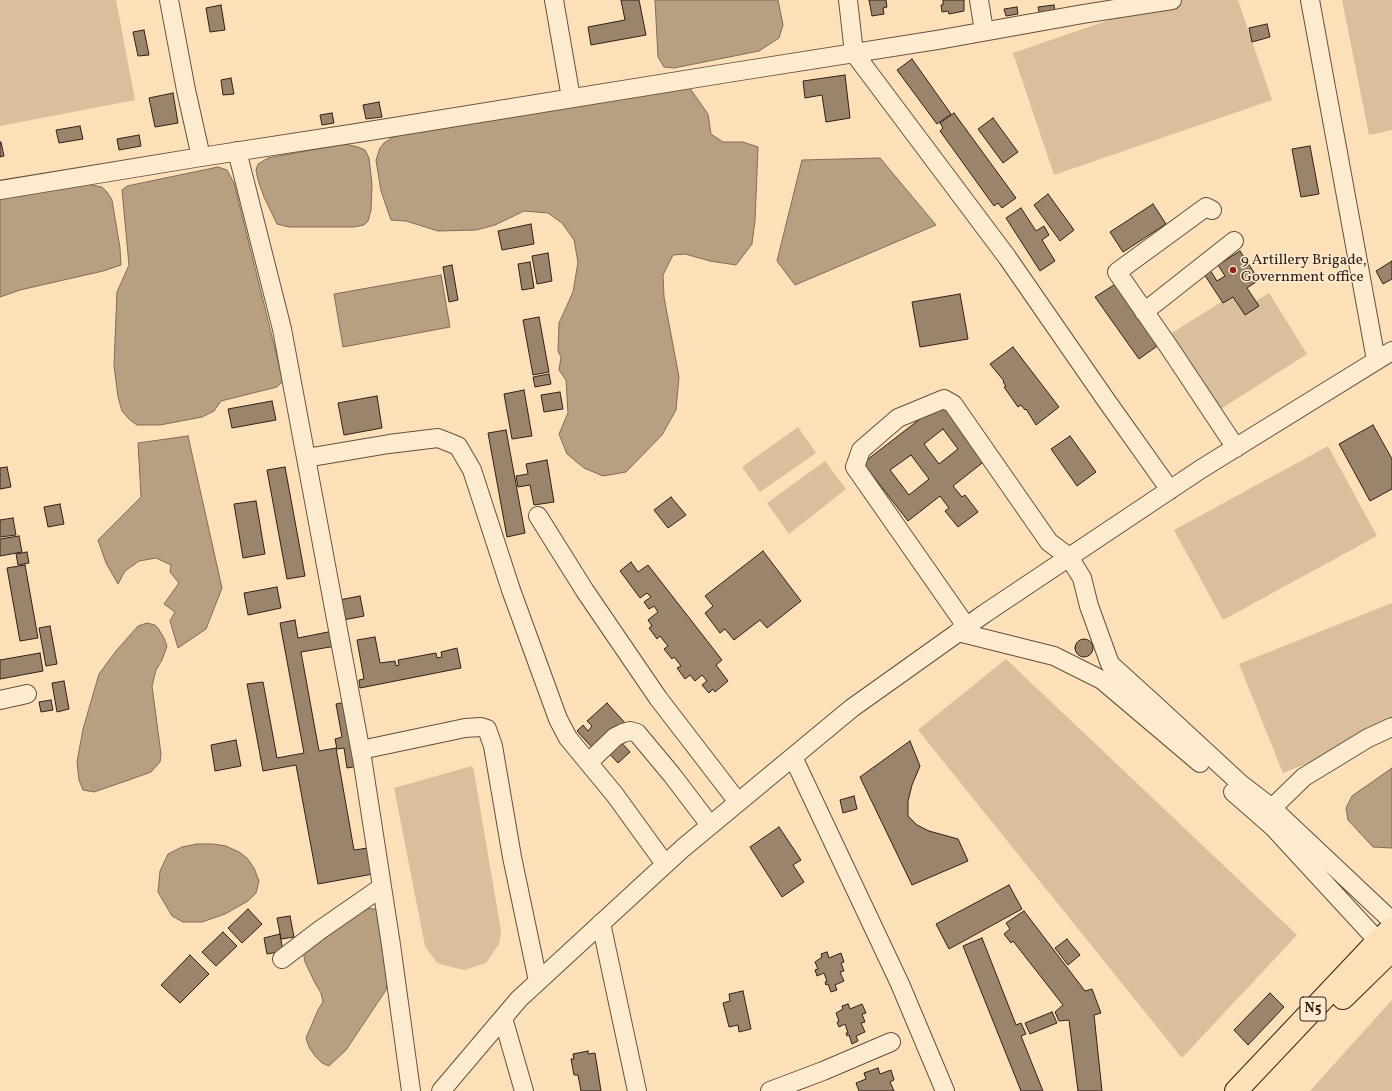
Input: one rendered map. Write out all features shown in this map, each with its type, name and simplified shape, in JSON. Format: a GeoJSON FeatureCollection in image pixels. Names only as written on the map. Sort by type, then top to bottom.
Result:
{"type":"FeatureCollection","features":[{"type":"Feature","properties":{"kind":"highway","name":"N5"},"geometry":{"type":"LineString","coordinates":[[1236,1091],[1387,940]]}},
{"type":"Feature","properties":{"kind":"highway","name":"N5"},"geometry":{"type":"LineString","coordinates":[[1254,1091],[1308,1032],[1387,940]]}},
{"type":"Feature","properties":{"kind":"street"},"geometry":{"type":"LineString","coordinates":[[169,0],[186,90],[201,157]]}},
{"type":"Feature","properties":{"kind":"street"},"geometry":{"type":"LineString","coordinates":[[554,0],[571,98]]}},
{"type":"Feature","properties":{"kind":"street"},"geometry":{"type":"LineString","coordinates":[[848,0],[854,53],[1007,257],[1170,490]]}},
{"type":"Feature","properties":{"kind":"street"},"geometry":{"type":"LineString","coordinates":[[979,0],[984,32]]}},
{"type":"Feature","properties":{"kind":"street"},"geometry":{"type":"LineString","coordinates":[[0,190],[984,32],[1082,7],[1172,0]]}},
{"type":"Feature","properties":{"kind":"street"},"geometry":{"type":"LineString","coordinates":[[1308,2],[1376,360]]}},
{"type":"Feature","properties":{"kind":"street"},"geometry":{"type":"LineString","coordinates":[[237,151],[282,329],[306,458],[360,750],[382,887],[411,1091]]}},
{"type":"Feature","properties":{"kind":"street"},"geometry":{"type":"LineString","coordinates":[[1212,210],[1206,207],[1117,272],[1236,448]]}},
{"type":"Feature","properties":{"kind":"street"},"geometry":{"type":"LineString","coordinates":[[1144,312],[1234,241]]}},
{"type":"Feature","properties":{"kind":"street"},"geometry":{"type":"LineString","coordinates":[[441,1091],[519,999],[538,981],[665,864],[852,708],[962,629],[1170,490],[1392,351]]}},
{"type":"Feature","properties":{"kind":"street"},"geometry":{"type":"LineString","coordinates":[[1387,940],[1273,827],[1183,747],[1102,680],[1054,656],[962,629],[855,467],[861,450],[898,418],[944,398],[953,404],[1049,542],[1069,557],[1082,578],[1091,612],[1110,664],[1242,785],[1272,808],[1392,921]]}},
{"type":"Feature","properties":{"kind":"street"},"geometry":{"type":"LineString","coordinates":[[306,458],[389,444],[438,438],[458,446],[472,470],[511,590],[558,719],[568,738],[589,762],[665,864]]}},
{"type":"Feature","properties":{"kind":"street"},"geometry":{"type":"LineString","coordinates":[[538,516],[585,591],[658,698],[738,802]]}},
{"type":"Feature","properties":{"kind":"street"},"geometry":{"type":"LineString","coordinates":[[0,700],[27,694]]}},
{"type":"Feature","properties":{"kind":"street"},"geometry":{"type":"LineString","coordinates":[[360,750],[465,728],[481,727],[487,729],[493,746],[512,857],[538,981]]}},
{"type":"Feature","properties":{"kind":"street"},"geometry":{"type":"LineString","coordinates":[[1272,808],[1304,777],[1368,738],[1392,727]]}},
{"type":"Feature","properties":{"kind":"street"},"geometry":{"type":"LineString","coordinates":[[589,762],[615,737],[630,731],[637,733],[672,775],[710,825]]}},
{"type":"Feature","properties":{"kind":"street"},"geometry":{"type":"LineString","coordinates":[[793,757],[900,984],[945,1091]]}},
{"type":"Feature","properties":{"kind":"street"},"geometry":{"type":"LineString","coordinates":[[282,959],[320,930],[382,887]]}},
{"type":"Feature","properties":{"kind":"street"},"geometry":{"type":"LineString","coordinates":[[601,923],[637,1091]]}},
{"type":"Feature","properties":{"kind":"street"},"geometry":{"type":"LineString","coordinates":[[503,1018],[524,1091]]}},
{"type":"Feature","properties":{"kind":"street"},"geometry":{"type":"LineString","coordinates":[[770,1091],[823,1071],[891,1042]]}},
{"type":"Feature","properties":{"kind":"shaded area"},"geometry":{"type":"Polygon","coordinates":[[[0,0],[116,0],[135,100],[0,126],[0,0]]]}},
{"type":"Feature","properties":{"kind":"shaded area"},"geometry":{"type":"Polygon","coordinates":[[[655,0],[778,0],[783,25],[779,38],[759,51],[674,68],[664,67],[658,57],[655,0]]]}},
{"type":"Feature","properties":{"kind":"shaded area"},"geometry":{"type":"Polygon","coordinates":[[[1167,0],[1238,0],[1272,100],[1054,175],[1013,53],[1167,0]]]}},
{"type":"Feature","properties":{"kind":"shaded area"},"geometry":{"type":"Polygon","coordinates":[[[1342,0],[1392,0],[1392,130],[1369,135],[1342,0]]]}},
{"type":"Feature","properties":{"kind":"shaded area"},"geometry":{"type":"Polygon","coordinates":[[[689,87],[708,114],[711,134],[723,142],[743,142],[758,147],[755,221],[752,244],[736,265],[710,261],[685,254],[673,255],[663,275],[664,297],[679,377],[676,410],[662,435],[626,472],[603,476],[584,468],[567,454],[559,434],[568,413],[566,380],[559,370],[561,357],[558,351],[559,323],[573,292],[578,262],[574,240],[562,223],[548,213],[524,211],[495,225],[476,230],[438,231],[406,221],[391,220],[381,191],[376,160],[380,148],[384,143],[393,137],[409,132],[689,87]]]}},
{"type":"Feature","properties":{"kind":"shaded area"},"geometry":{"type":"Polygon","coordinates":[[[345,144],[365,150],[369,158],[372,184],[371,210],[368,221],[364,225],[354,227],[289,227],[277,224],[264,197],[258,180],[256,170],[258,164],[268,158],[345,144]]]}},
{"type":"Feature","properties":{"kind":"shaded area"},"geometry":{"type":"Polygon","coordinates":[[[880,158],[936,225],[795,285],[777,261],[802,160],[880,158]]]}},
{"type":"Feature","properties":{"kind":"shaded area"},"geometry":{"type":"Polygon","coordinates":[[[218,167],[227,170],[234,183],[283,381],[277,387],[221,401],[214,411],[202,417],[160,425],[137,425],[122,411],[118,397],[114,365],[117,292],[129,265],[122,190],[127,186],[218,167]]]}},
{"type":"Feature","properties":{"kind":"shaded area"},"geometry":{"type":"Polygon","coordinates":[[[86,184],[102,187],[112,200],[120,248],[121,265],[103,271],[20,290],[0,297],[0,199],[86,184]]]}},
{"type":"Feature","properties":{"kind":"shaded area"},"geometry":{"type":"Polygon","coordinates":[[[441,275],[450,327],[343,347],[334,294],[441,275]]]}},
{"type":"Feature","properties":{"kind":"shaded area"},"geometry":{"type":"Polygon","coordinates":[[[1269,293],[1307,354],[1210,416],[1162,339],[1234,294],[1243,309],[1269,293]]]}},
{"type":"Feature","properties":{"kind":"shaded area"},"geometry":{"type":"Polygon","coordinates":[[[798,427],[816,453],[760,492],[742,467],[798,427]]]}},
{"type":"Feature","properties":{"kind":"shaded area"},"geometry":{"type":"Polygon","coordinates":[[[188,436],[222,588],[206,629],[178,648],[170,621],[175,612],[164,604],[179,583],[170,572],[171,565],[156,558],[139,561],[125,571],[118,584],[106,563],[98,540],[141,497],[138,443],[188,436]]]}},
{"type":"Feature","properties":{"kind":"shaded area"},"geometry":{"type":"Polygon","coordinates":[[[1328,446],[1377,536],[1223,620],[1174,530],[1328,446]]]}},
{"type":"Feature","properties":{"kind":"shaded area"},"geometry":{"type":"Polygon","coordinates":[[[825,461],[846,489],[789,534],[767,503],[825,461]]]}},
{"type":"Feature","properties":{"kind":"shaded area"},"geometry":{"type":"Polygon","coordinates":[[[1392,603],[1392,730],[1283,773],[1239,664],[1392,603]]]}},
{"type":"Feature","properties":{"kind":"shaded area"},"geometry":{"type":"Polygon","coordinates":[[[147,623],[155,625],[158,628],[167,646],[162,660],[156,670],[152,686],[161,754],[160,762],[151,772],[94,792],[83,790],[79,780],[77,762],[83,729],[99,674],[116,651],[138,626],[147,623]]]}},
{"type":"Feature","properties":{"kind":"shaded area"},"geometry":{"type":"Polygon","coordinates":[[[1006,659],[1297,935],[1182,1058],[918,730],[1006,659]]]}},
{"type":"Feature","properties":{"kind":"shaded area"},"geometry":{"type":"Polygon","coordinates":[[[472,766],[501,931],[499,944],[486,963],[464,970],[437,963],[425,946],[394,788],[472,766]]]}},
{"type":"Feature","properties":{"kind":"shaded area"},"geometry":{"type":"Polygon","coordinates":[[[1392,768],[1392,848],[1373,847],[1348,820],[1346,808],[1352,796],[1392,768]]]}},
{"type":"Feature","properties":{"kind":"shaded area"},"geometry":{"type":"Polygon","coordinates":[[[197,844],[226,846],[239,852],[247,858],[254,868],[259,881],[256,893],[248,901],[225,914],[202,922],[183,922],[172,916],[158,892],[160,871],[168,854],[182,847],[197,844]]]}},
{"type":"Feature","properties":{"kind":"shaded area"},"geometry":{"type":"Polygon","coordinates":[[[368,908],[379,910],[389,974],[386,990],[346,1050],[329,1066],[322,1063],[315,1056],[309,1047],[306,1038],[323,1002],[321,993],[305,962],[303,951],[318,939],[368,908]]]}},
{"type":"Feature","properties":{"kind":"shaded area"},"geometry":{"type":"Polygon","coordinates":[[[1392,1000],[1392,1091],[1310,1091],[1392,1000]]]}},
{"type":"Feature","properties":{"kind":"building"},"geometry":{"type":"Polygon","coordinates":[[[621,0],[639,0],[646,35],[591,45],[588,27],[625,20],[621,0]]]}},
{"type":"Feature","properties":{"kind":"building"},"geometry":{"type":"Polygon","coordinates":[[[869,0],[886,0],[887,7],[883,8],[884,14],[872,16],[869,0]]]}},
{"type":"Feature","properties":{"kind":"building"},"geometry":{"type":"Polygon","coordinates":[[[943,0],[964,0],[964,11],[949,14],[948,11],[942,12],[941,5],[943,5],[943,0]]]}},
{"type":"Feature","properties":{"kind":"building"},"geometry":{"type":"Polygon","coordinates":[[[221,5],[225,30],[210,32],[206,8],[221,5]]]}},
{"type":"Feature","properties":{"kind":"building"},"geometry":{"type":"Polygon","coordinates":[[[1054,5],[1055,13],[1040,16],[1038,7],[1054,5]]]}},
{"type":"Feature","properties":{"kind":"building"},"geometry":{"type":"Polygon","coordinates":[[[1017,7],[1018,14],[1006,16],[1004,9],[1017,7]]]}},
{"type":"Feature","properties":{"kind":"building"},"geometry":{"type":"Polygon","coordinates":[[[1267,24],[1270,37],[1252,42],[1249,28],[1267,24]]]}},
{"type":"Feature","properties":{"kind":"building"},"geometry":{"type":"Polygon","coordinates":[[[144,30],[149,55],[138,56],[133,32],[144,30]]]}},
{"type":"Feature","properties":{"kind":"building"},"geometry":{"type":"Polygon","coordinates":[[[912,59],[951,114],[937,124],[897,70],[912,59]]]}},
{"type":"Feature","properties":{"kind":"building"},"geometry":{"type":"Polygon","coordinates":[[[845,75],[850,118],[826,122],[822,95],[805,98],[803,81],[845,75]]]}},
{"type":"Feature","properties":{"kind":"building"},"geometry":{"type":"Polygon","coordinates":[[[231,78],[234,94],[223,95],[221,80],[231,78]]]}},
{"type":"Feature","properties":{"kind":"building"},"geometry":{"type":"Polygon","coordinates":[[[173,93],[178,123],[155,127],[149,98],[173,93]]]}},
{"type":"Feature","properties":{"kind":"building"},"geometry":{"type":"Polygon","coordinates":[[[379,102],[382,117],[366,119],[363,105],[379,102]]]}},
{"type":"Feature","properties":{"kind":"building"},"geometry":{"type":"Polygon","coordinates":[[[332,113],[334,123],[322,125],[320,115],[332,113]]]}},
{"type":"Feature","properties":{"kind":"building"},"geometry":{"type":"Polygon","coordinates":[[[954,113],[1016,198],[1002,208],[998,203],[994,206],[940,131],[943,128],[940,123],[954,113]]]}},
{"type":"Feature","properties":{"kind":"building"},"geometry":{"type":"Polygon","coordinates":[[[993,118],[1018,152],[1003,163],[978,129],[993,118]]]}},
{"type":"Feature","properties":{"kind":"building"},"geometry":{"type":"Polygon","coordinates":[[[80,126],[83,139],[59,143],[56,130],[80,126]]]}},
{"type":"Feature","properties":{"kind":"building"},"geometry":{"type":"Polygon","coordinates":[[[139,135],[141,146],[119,150],[117,139],[139,135]]]}},
{"type":"Feature","properties":{"kind":"building"},"geometry":{"type":"Polygon","coordinates":[[[0,142],[4,156],[0,157],[0,142]]]}},
{"type":"Feature","properties":{"kind":"building"},"geometry":{"type":"Polygon","coordinates":[[[1310,146],[1319,194],[1301,197],[1292,149],[1310,146]]]}},
{"type":"Feature","properties":{"kind":"building"},"geometry":{"type":"Polygon","coordinates":[[[1048,194],[1074,230],[1060,241],[1034,205],[1048,194]]]}},
{"type":"Feature","properties":{"kind":"building"},"geometry":{"type":"Polygon","coordinates":[[[1153,204],[1166,224],[1123,252],[1110,232],[1153,204]]]}},
{"type":"Feature","properties":{"kind":"building"},"geometry":{"type":"Polygon","coordinates":[[[1021,208],[1036,231],[1044,226],[1049,235],[1042,240],[1055,261],[1040,271],[1006,218],[1021,208]]]}},
{"type":"Feature","properties":{"kind":"building"},"geometry":{"type":"Polygon","coordinates":[[[531,224],[534,244],[502,250],[498,231],[531,224]]]}},
{"type":"Feature","properties":{"kind":"building"},"geometry":{"type":"Polygon","coordinates":[[[1240,251],[1259,280],[1247,288],[1259,306],[1245,315],[1233,297],[1223,303],[1204,274],[1210,270],[1217,281],[1225,276],[1218,265],[1240,251]]]}},
{"type":"Feature","properties":{"kind":"building"},"geometry":{"type":"Polygon","coordinates":[[[548,253],[552,281],[537,284],[532,256],[548,253]]]}},
{"type":"Feature","properties":{"kind":"building"},"geometry":{"type":"Polygon","coordinates":[[[1392,261],[1392,279],[1383,284],[1376,271],[1392,261]]]}},
{"type":"Feature","properties":{"kind":"building"},"geometry":{"type":"Polygon","coordinates":[[[530,262],[534,288],[522,290],[518,264],[530,262]]]}},
{"type":"Feature","properties":{"kind":"building"},"geometry":{"type":"Polygon","coordinates":[[[452,265],[458,300],[449,302],[443,267],[452,265]]]}},
{"type":"Feature","properties":{"kind":"building"},"geometry":{"type":"Polygon","coordinates":[[[1117,283],[1160,344],[1139,359],[1095,297],[1117,283]]]}},
{"type":"Feature","properties":{"kind":"building"},"geometry":{"type":"Polygon","coordinates":[[[960,294],[968,339],[920,347],[912,302],[960,294]]]}},
{"type":"Feature","properties":{"kind":"building"},"geometry":{"type":"Polygon","coordinates":[[[539,317],[549,372],[533,375],[523,320],[539,317]]]}},
{"type":"Feature","properties":{"kind":"building"},"geometry":{"type":"Polygon","coordinates":[[[1013,347],[1059,407],[1036,425],[1026,409],[1025,410],[1021,405],[1018,407],[1004,387],[1006,386],[1003,382],[1004,381],[990,364],[1013,347]]]}},
{"type":"Feature","properties":{"kind":"building"},"geometry":{"type":"Polygon","coordinates":[[[549,374],[551,384],[535,387],[533,377],[549,374]]]}},
{"type":"Feature","properties":{"kind":"building"},"geometry":{"type":"Polygon","coordinates":[[[524,390],[532,436],[512,439],[504,394],[524,390]]]}},
{"type":"Feature","properties":{"kind":"building"},"geometry":{"type":"Polygon","coordinates":[[[560,392],[563,409],[544,412],[541,395],[560,392]]]}},
{"type":"Feature","properties":{"kind":"building"},"geometry":{"type":"Polygon","coordinates":[[[377,396],[382,428],[344,435],[338,403],[377,396]]]}},
{"type":"Feature","properties":{"kind":"building"},"geometry":{"type":"Polygon","coordinates":[[[272,401],[276,420],[232,428],[228,409],[272,401]]]}},
{"type":"Feature","properties":{"kind":"building"},"geometry":{"type":"Polygon","coordinates":[[[942,402],[986,460],[953,486],[962,497],[965,495],[978,512],[958,527],[945,511],[949,508],[940,496],[908,521],[863,463],[942,402]],[[943,429],[924,444],[939,464],[958,449],[943,429]],[[911,455],[890,470],[909,495],[929,479],[911,455]]]}},
{"type":"Feature","properties":{"kind":"building"},"geometry":{"type":"Polygon","coordinates":[[[1373,425],[1392,459],[1392,489],[1370,501],[1339,444],[1373,425]]]}},
{"type":"Feature","properties":{"kind":"building"},"geometry":{"type":"Polygon","coordinates":[[[506,430],[525,533],[507,537],[488,433],[506,430]]]}},
{"type":"Feature","properties":{"kind":"building"},"geometry":{"type":"Polygon","coordinates":[[[1070,436],[1096,472],[1077,486],[1051,449],[1070,436]]]}},
{"type":"Feature","properties":{"kind":"building"},"geometry":{"type":"Polygon","coordinates":[[[547,460],[554,502],[534,505],[530,485],[518,487],[516,476],[528,474],[526,464],[547,460]]]}},
{"type":"Feature","properties":{"kind":"building"},"geometry":{"type":"Polygon","coordinates":[[[7,467],[11,487],[0,489],[0,468],[7,467]]]}},
{"type":"Feature","properties":{"kind":"building"},"geometry":{"type":"Polygon","coordinates":[[[285,467],[305,576],[287,579],[267,470],[285,467]]]}},
{"type":"Feature","properties":{"kind":"building"},"geometry":{"type":"Polygon","coordinates":[[[671,497],[686,515],[668,528],[654,510],[671,497]]]}},
{"type":"Feature","properties":{"kind":"building"},"geometry":{"type":"Polygon","coordinates":[[[256,501],[265,554],[243,558],[234,504],[256,501]]]}},
{"type":"Feature","properties":{"kind":"building"},"geometry":{"type":"Polygon","coordinates":[[[60,504],[64,524],[48,527],[44,507],[60,504]]]}},
{"type":"Feature","properties":{"kind":"building"},"geometry":{"type":"Polygon","coordinates":[[[13,518],[16,535],[0,537],[0,520],[13,518]]]}},
{"type":"Feature","properties":{"kind":"building"},"geometry":{"type":"Polygon","coordinates":[[[19,536],[22,552],[0,556],[0,539],[19,536]]]}},
{"type":"Feature","properties":{"kind":"building"},"geometry":{"type":"Polygon","coordinates":[[[763,551],[801,601],[767,628],[760,620],[734,640],[725,629],[720,633],[705,613],[713,606],[705,596],[763,551]]]}},
{"type":"Feature","properties":{"kind":"building"},"geometry":{"type":"Polygon","coordinates":[[[27,552],[29,563],[18,565],[16,554],[27,552]]]}},
{"type":"Feature","properties":{"kind":"building"},"geometry":{"type":"Polygon","coordinates":[[[631,562],[638,572],[648,565],[722,660],[716,665],[728,681],[715,692],[713,689],[709,693],[702,685],[707,681],[702,675],[695,681],[690,675],[685,679],[677,668],[681,666],[674,657],[672,659],[664,649],[668,646],[660,636],[657,639],[649,628],[652,626],[648,620],[658,612],[654,606],[649,609],[644,602],[651,597],[647,593],[640,598],[620,571],[631,562]]]}},
{"type":"Feature","properties":{"kind":"building"},"geometry":{"type":"Polygon","coordinates":[[[25,565],[38,638],[20,641],[7,568],[25,565]]]}},
{"type":"Feature","properties":{"kind":"building"},"geometry":{"type":"Polygon","coordinates":[[[277,587],[281,608],[248,615],[244,593],[277,587]]]}},
{"type":"Feature","properties":{"kind":"building"},"geometry":{"type":"Polygon","coordinates":[[[360,596],[364,616],[343,620],[339,600],[360,596]]]}},
{"type":"Feature","properties":{"kind":"building"},"geometry":{"type":"Polygon","coordinates":[[[295,620],[298,638],[333,631],[336,646],[301,652],[319,751],[336,748],[354,850],[368,848],[373,874],[318,884],[296,765],[263,771],[247,684],[263,682],[277,758],[304,753],[280,623],[295,620]]]}},
{"type":"Feature","properties":{"kind":"building"},"geometry":{"type":"Polygon","coordinates":[[[50,626],[57,664],[46,666],[39,628],[50,626]]]}},
{"type":"Feature","properties":{"kind":"building"},"geometry":{"type":"Polygon","coordinates":[[[375,637],[380,663],[395,661],[396,666],[399,665],[398,660],[436,653],[437,658],[442,657],[441,652],[457,648],[461,668],[360,688],[359,680],[364,679],[357,640],[375,637]]]}},
{"type":"Feature","properties":{"kind":"building"},"geometry":{"type":"Polygon","coordinates":[[[1080,639],[1088,639],[1093,644],[1091,655],[1088,657],[1080,657],[1075,652],[1075,644],[1080,639]]]}},
{"type":"Feature","properties":{"kind":"building"},"geometry":{"type":"Polygon","coordinates":[[[40,653],[43,671],[0,679],[0,660],[40,653]]]}},
{"type":"Feature","properties":{"kind":"building"},"geometry":{"type":"Polygon","coordinates":[[[64,681],[69,709],[57,712],[52,683],[64,681]]]}},
{"type":"Feature","properties":{"kind":"building"},"geometry":{"type":"Polygon","coordinates":[[[51,700],[53,710],[41,712],[39,702],[51,700]]]}},
{"type":"Feature","properties":{"kind":"building"},"geometry":{"type":"Polygon","coordinates":[[[347,702],[358,766],[347,768],[344,748],[337,749],[335,739],[342,737],[336,704],[347,702]]]}},
{"type":"Feature","properties":{"kind":"building"},"geometry":{"type":"Polygon","coordinates":[[[607,703],[626,724],[618,739],[630,752],[618,763],[605,749],[596,752],[577,731],[583,725],[588,731],[592,726],[587,721],[607,703]]]}},
{"type":"Feature","properties":{"kind":"building"},"geometry":{"type":"Polygon","coordinates":[[[236,740],[241,766],[215,771],[211,745],[236,740]]]}},
{"type":"Feature","properties":{"kind":"building"},"geometry":{"type":"Polygon","coordinates":[[[910,741],[920,766],[912,785],[908,801],[908,816],[917,825],[929,831],[958,839],[968,861],[912,885],[860,777],[910,741]]]}},
{"type":"Feature","properties":{"kind":"building"},"geometry":{"type":"Polygon","coordinates":[[[854,796],[857,809],[843,813],[840,800],[854,796]]]}},
{"type":"Feature","properties":{"kind":"building"},"geometry":{"type":"Polygon","coordinates":[[[779,827],[801,860],[793,865],[804,882],[782,897],[750,847],[779,827]]]}},
{"type":"Feature","properties":{"kind":"building"},"geometry":{"type":"Polygon","coordinates":[[[1009,885],[1022,909],[949,949],[936,924],[1009,885]]]}},
{"type":"Feature","properties":{"kind":"building"},"geometry":{"type":"Polygon","coordinates":[[[248,909],[262,924],[242,943],[228,928],[248,909]]]}},
{"type":"Feature","properties":{"kind":"building"},"geometry":{"type":"Polygon","coordinates":[[[1024,911],[1085,991],[1092,989],[1101,1013],[1094,1015],[1102,1091],[1078,1091],[1069,1020],[1059,1021],[1055,1012],[1063,1005],[1013,941],[1011,943],[1004,934],[1010,929],[1006,923],[1024,911]]]}},
{"type":"Feature","properties":{"kind":"building"},"geometry":{"type":"Polygon","coordinates":[[[290,916],[294,937],[281,939],[277,918],[290,916]]]}},
{"type":"Feature","properties":{"kind":"building"},"geometry":{"type":"Polygon","coordinates":[[[223,932],[237,946],[216,966],[202,952],[223,932]]]}},
{"type":"Feature","properties":{"kind":"building"},"geometry":{"type":"Polygon","coordinates":[[[280,934],[283,951],[267,954],[264,938],[280,934]]]}},
{"type":"Feature","properties":{"kind":"building"},"geometry":{"type":"Polygon","coordinates":[[[982,938],[1016,1025],[1021,1023],[1026,1034],[1021,1036],[1043,1091],[1021,1091],[963,946],[982,938]]]}},
{"type":"Feature","properties":{"kind":"building"},"geometry":{"type":"Polygon","coordinates":[[[1067,939],[1080,955],[1068,965],[1055,948],[1067,939]]]}},
{"type":"Feature","properties":{"kind":"building"},"geometry":{"type":"Polygon","coordinates":[[[827,952],[829,958],[841,953],[844,962],[841,963],[844,971],[840,972],[844,981],[835,985],[837,990],[831,992],[828,984],[826,985],[825,982],[827,981],[824,973],[817,976],[815,970],[818,969],[815,962],[822,957],[821,954],[827,952]]]}},
{"type":"Feature","properties":{"kind":"building"},"geometry":{"type":"Polygon","coordinates":[[[190,955],[209,974],[180,1003],[161,985],[190,955]]]}},
{"type":"Feature","properties":{"kind":"building"},"geometry":{"type":"Polygon","coordinates":[[[743,991],[751,1029],[739,1032],[738,1025],[729,1027],[723,1003],[730,1001],[729,994],[743,991]]]}},
{"type":"Feature","properties":{"kind":"building"},"geometry":{"type":"Polygon","coordinates":[[[1270,993],[1284,1007],[1248,1045],[1234,1030],[1270,993]]]}},
{"type":"Feature","properties":{"kind":"building"},"geometry":{"type":"Polygon","coordinates":[[[848,1004],[850,1009],[862,1004],[866,1013],[862,1014],[865,1022],[861,1023],[865,1032],[856,1036],[858,1041],[852,1044],[849,1035],[847,1036],[846,1033],[848,1033],[845,1024],[839,1027],[837,1022],[839,1021],[836,1013],[843,1009],[842,1006],[848,1004]]]}},
{"type":"Feature","properties":{"kind":"building"},"geometry":{"type":"Polygon","coordinates":[[[1052,1012],[1057,1023],[1030,1034],[1025,1023],[1052,1012]]]}},
{"type":"Feature","properties":{"kind":"building"},"geometry":{"type":"Polygon","coordinates":[[[588,1051],[588,1054],[595,1053],[601,1091],[581,1091],[578,1075],[574,1075],[571,1059],[574,1059],[573,1054],[588,1051]]]}},
{"type":"Feature","properties":{"kind":"building"},"geometry":{"type":"Polygon","coordinates":[[[878,1068],[880,1074],[891,1070],[894,1080],[890,1082],[894,1091],[859,1091],[856,1083],[866,1079],[864,1073],[878,1068]]]}},
{"type":"Feature","properties":{"kind":"place","name":"9 Artillery Brigade, Government office"},"geometry":{"type":"Point","coordinates":[1233,270]}}]}
